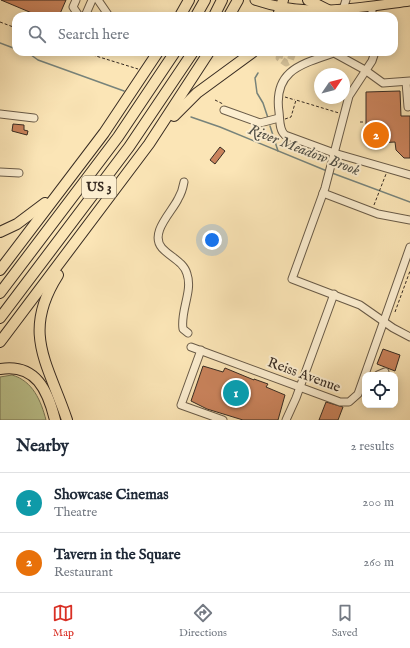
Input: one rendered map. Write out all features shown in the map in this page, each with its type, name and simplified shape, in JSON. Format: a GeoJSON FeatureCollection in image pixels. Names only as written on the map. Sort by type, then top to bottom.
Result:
{"type":"FeatureCollection","features":[{"type":"Feature","properties":{"kind":"highway"},"geometry":{"type":"LineString","coordinates":[[182,12],[189,0]]}},
{"type":"Feature","properties":{"kind":"highway"},"geometry":{"type":"LineString","coordinates":[[198,12],[205,0]]}},
{"type":"Feature","properties":{"kind":"highway"},"geometry":{"type":"LineString","coordinates":[[231,12],[238,0]]}},
{"type":"Feature","properties":{"kind":"highway"},"geometry":{"type":"LineString","coordinates":[[308,0],[326,12]]}},
{"type":"Feature","properties":{"kind":"highway"},"geometry":{"type":"LineString","coordinates":[[216,12],[221,3]]}},
{"type":"Feature","properties":{"kind":"highway"},"geometry":{"type":"LineString","coordinates":[[0,270],[114,118],[155,56]]}},
{"type":"Feature","properties":{"kind":"highway","name":"US 3"},"geometry":{"type":"LineString","coordinates":[[0,293],[118,137],[172,56]]}},
{"type":"Feature","properties":{"kind":"highway","name":"US 3"},"geometry":{"type":"LineString","coordinates":[[0,318],[140,133],[190,56]]}},
{"type":"Feature","properties":{"kind":"highway"},"geometry":{"type":"LineString","coordinates":[[0,342],[149,144],[206,56]]}},
{"type":"Feature","properties":{"kind":"highway"},"geometry":{"type":"LineString","coordinates":[[149,144],[191,98],[248,56]]}},
{"type":"Feature","properties":{"kind":"highway"},"geometry":{"type":"LineString","coordinates":[[0,232],[18,224],[31,215],[47,202],[70,177]]}},
{"type":"Feature","properties":{"kind":"highway"},"geometry":{"type":"LineString","coordinates":[[66,418],[41,347],[39,335],[40,318],[44,300],[50,288],[94,217]]}},
{"type":"Feature","properties":{"kind":"highway"},"geometry":{"type":"LineString","coordinates":[[0,369],[19,370],[28,373],[37,379],[49,396],[55,420]]}},
{"type":"Feature","properties":{"kind":"main road"},"geometry":{"type":"LineString","coordinates":[[255,0],[294,12]]}},
{"type":"Feature","properties":{"kind":"main road"},"geometry":{"type":"LineString","coordinates":[[330,12],[345,4],[372,11],[404,1]]}},
{"type":"Feature","properties":{"kind":"street"},"geometry":{"type":"LineString","coordinates":[[87,12],[92,0]]}},
{"type":"Feature","properties":{"kind":"street"},"geometry":{"type":"LineString","coordinates":[[98,0],[106,12]]}},
{"type":"Feature","properties":{"kind":"street"},"geometry":{"type":"LineString","coordinates":[[74,2],[78,12]]}},
{"type":"Feature","properties":{"kind":"street"},"geometry":{"type":"LineString","coordinates":[[324,56],[298,66],[285,77],[280,86],[278,105],[281,132],[285,136],[334,153],[410,174]]}},
{"type":"Feature","properties":{"kind":"street"},"geometry":{"type":"LineString","coordinates":[[341,56],[365,70],[383,83],[408,82],[408,107]]}},
{"type":"Feature","properties":{"kind":"street"},"geometry":{"type":"LineString","coordinates":[[374,56],[372,61],[349,96],[323,193],[292,279],[360,305],[384,322],[410,337]]}},
{"type":"Feature","properties":{"kind":"street"},"geometry":{"type":"LineString","coordinates":[[224,110],[260,123],[280,120]]}},
{"type":"Feature","properties":{"kind":"street"},"geometry":{"type":"LineString","coordinates":[[0,114],[34,118]]}},
{"type":"Feature","properties":{"kind":"street"},"geometry":{"type":"LineString","coordinates":[[0,172],[19,173]]}},
{"type":"Feature","properties":{"kind":"street"},"geometry":{"type":"LineString","coordinates":[[184,182],[178,200],[161,227],[158,236],[162,248],[181,264],[187,274],[188,288],[182,318],[183,329],[188,334]]}},
{"type":"Feature","properties":{"kind":"street"},"geometry":{"type":"LineString","coordinates":[[323,193],[378,214],[410,220]]}},
{"type":"Feature","properties":{"kind":"street","name":"Reiss Avenue"},"geometry":{"type":"LineString","coordinates":[[366,372],[410,247]]}},
{"type":"Feature","properties":{"kind":"street","name":"Reiss Avenue"},"geometry":{"type":"LineString","coordinates":[[300,387],[334,294]]}},
{"type":"Feature","properties":{"kind":"street","name":"Reiss Avenue"},"geometry":{"type":"LineString","coordinates":[[191,347],[346,403],[358,394],[362,383]]}},
{"type":"Feature","properties":{"kind":"street"},"geometry":{"type":"LineString","coordinates":[[201,350],[181,405],[223,420]]}},
{"type":"Feature","properties":{"kind":"street"},"geometry":{"type":"LineString","coordinates":[[286,420],[300,387]]}},
{"type":"Feature","properties":{"kind":"path"},"geometry":{"type":"LineString","coordinates":[[0,22],[12,26]]}},
{"type":"Feature","properties":{"kind":"path"},"geometry":{"type":"LineString","coordinates":[[96,56],[139,69]]}},
{"type":"Feature","properties":{"kind":"path"},"geometry":{"type":"LineString","coordinates":[[284,97],[340,114]]}},
{"type":"Feature","properties":{"kind":"path"},"geometry":{"type":"LineString","coordinates":[[280,120],[291,117],[296,100]]}},
{"type":"Feature","properties":{"kind":"path"},"geometry":{"type":"LineString","coordinates":[[376,200],[387,171]]}},
{"type":"Feature","properties":{"kind":"path"},"geometry":{"type":"LineString","coordinates":[[396,312],[410,271]]}},
{"type":"Feature","properties":{"kind":"green space"},"geometry":{"type":"Polygon","coordinates":[[[12,375],[19,378],[31,387],[39,399],[46,420],[0,420],[0,377],[12,375]]]}},
{"type":"Feature","properties":{"kind":"building"},"geometry":{"type":"Polygon","coordinates":[[[1,0],[66,0],[61,12],[30,12],[1,0]]]}},
{"type":"Feature","properties":{"kind":"building"},"geometry":{"type":"Polygon","coordinates":[[[400,91],[401,116],[410,116],[410,158],[404,158],[396,150],[395,142],[376,143],[368,140],[368,126],[366,126],[366,92],[400,91]]]}},
{"type":"Feature","properties":{"kind":"building"},"geometry":{"type":"Polygon","coordinates":[[[13,124],[24,125],[24,130],[28,131],[27,135],[12,131],[13,124]]]}},
{"type":"Feature","properties":{"kind":"building"},"geometry":{"type":"Polygon","coordinates":[[[220,147],[225,151],[215,164],[210,160],[220,147]]]}},
{"type":"Feature","properties":{"kind":"building"},"geometry":{"type":"Polygon","coordinates":[[[383,349],[400,355],[395,371],[377,364],[383,349]]]}},
{"type":"Feature","properties":{"kind":"building"},"geometry":{"type":"Polygon","coordinates":[[[203,366],[223,372],[225,368],[268,384],[266,387],[285,395],[278,420],[243,420],[207,409],[191,401],[203,366]]]}},
{"type":"Feature","properties":{"kind":"building"},"geometry":{"type":"Polygon","coordinates":[[[326,402],[343,407],[338,420],[319,420],[326,402]]]}},
{"type":"Feature","properties":{"kind":"waterway","name":"River Meadow Brook"},"geometry":{"type":"LineString","coordinates":[[0,43],[12,48]]}},
{"type":"Feature","properties":{"kind":"waterway","name":"River Meadow Brook"},"geometry":{"type":"LineString","coordinates":[[32,56],[38,60],[124,91]]}},
{"type":"Feature","properties":{"kind":"waterway"},"geometry":{"type":"LineString","coordinates":[[258,73],[255,78],[257,93],[263,103],[268,118]]}},
{"type":"Feature","properties":{"kind":"waterway","name":"River Meadow Brook"},"geometry":{"type":"LineString","coordinates":[[191,117],[220,127],[327,171]]}},
{"type":"Feature","properties":{"kind":"waterway"},"geometry":{"type":"LineString","coordinates":[[270,126],[278,151]]}},
{"type":"Feature","properties":{"kind":"waterway","name":"River Meadow Brook"},"geometry":{"type":"LineString","coordinates":[[332,173],[410,202]]}},
{"type":"Feature","properties":{"kind":"tunnel"},"geometry":{"type":"LineString","coordinates":[[280,56],[279,58],[286,63],[290,61],[292,56]]}},
{"type":"Feature","properties":{"kind":"place","name":"Tavern in the Square"},"geometry":{"type":"Point","coordinates":[376,135]}},
{"type":"Feature","properties":{"kind":"place","name":"Showcase Cinemas"},"geometry":{"type":"Point","coordinates":[236,393]}}]}
